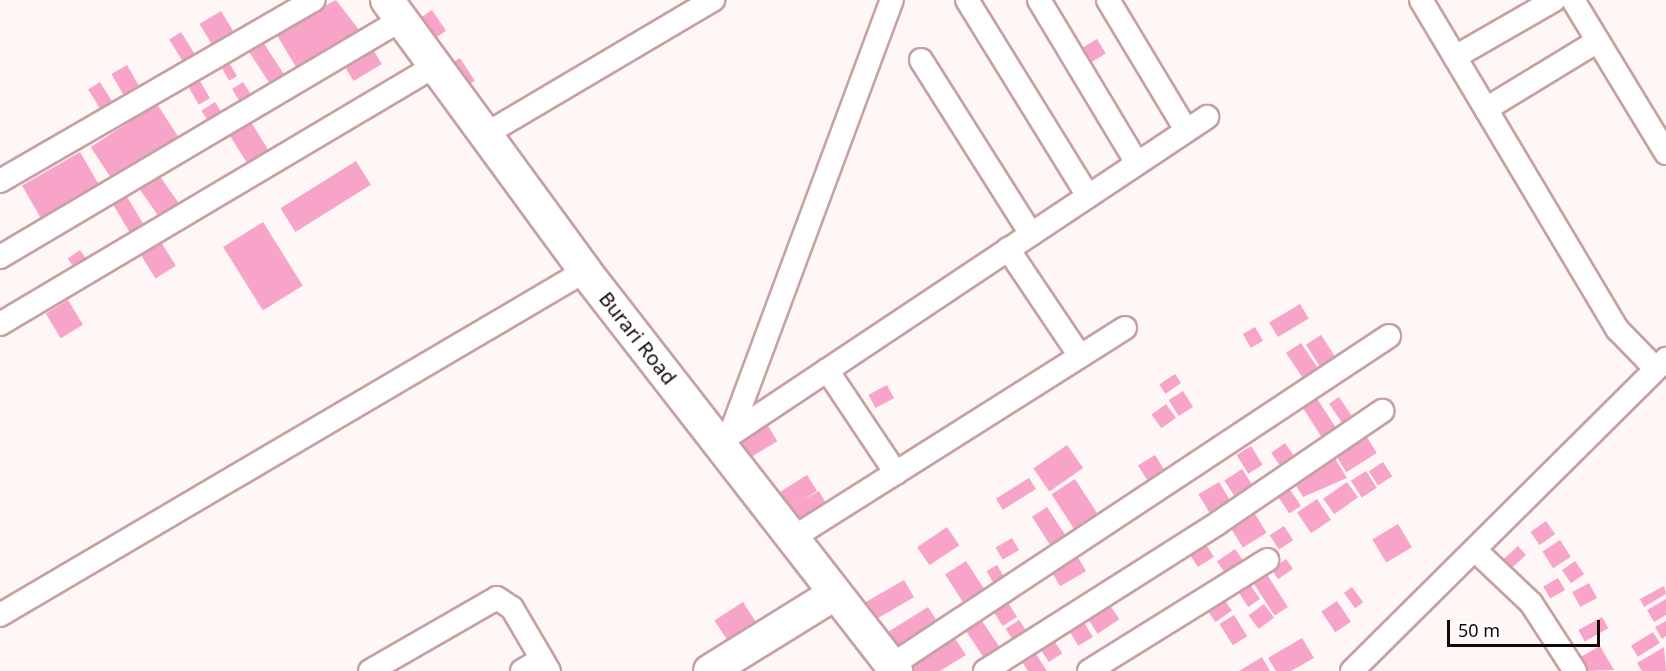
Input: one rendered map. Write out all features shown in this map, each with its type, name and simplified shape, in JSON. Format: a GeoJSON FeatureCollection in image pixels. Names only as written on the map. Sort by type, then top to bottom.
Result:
{"type":"FeatureCollection","features":[{"type":"Feature","properties":{"kind":"main road","name":"Burari Road"},"geometry":{"type":"LineString","coordinates":[[395,10],[438,64],[585,271],[724,439],[791,539],[894,668]]}},
{"type":"Feature","properties":{"kind":"main road"},"geometry":{"type":"LineString","coordinates":[[725,667],[834,594]]}},
{"type":"Feature","properties":{"kind":"street"},"geometry":{"type":"LineString","coordinates":[[0,181],[314,0]]}},
{"type":"Feature","properties":{"kind":"street"},"geometry":{"type":"LineString","coordinates":[[486,134],[713,0]]}},
{"type":"Feature","properties":{"kind":"street"},"geometry":{"type":"LineString","coordinates":[[724,439],[892,0]]}},
{"type":"Feature","properties":{"kind":"street"},"geometry":{"type":"LineString","coordinates":[[967,0],[1088,196]]}},
{"type":"Feature","properties":{"kind":"street"},"geometry":{"type":"LineString","coordinates":[[1039,0],[1137,164]]}},
{"type":"Feature","properties":{"kind":"street"},"geometry":{"type":"LineString","coordinates":[[1108,0],[1186,130]]}},
{"type":"Feature","properties":{"kind":"street"},"geometry":{"type":"LineString","coordinates":[[1352,671],[1475,550],[1652,361],[1618,330],[1421,0]]}},
{"type":"Feature","properties":{"kind":"street"},"geometry":{"type":"LineString","coordinates":[[1455,57],[1554,0]]}},
{"type":"Feature","properties":{"kind":"street"},"geometry":{"type":"LineString","coordinates":[[1573,0],[1666,153]]}},
{"type":"Feature","properties":{"kind":"street"},"geometry":{"type":"LineString","coordinates":[[1589,0],[1666,127]]}},
{"type":"Feature","properties":{"kind":"street"},"geometry":{"type":"LineString","coordinates":[[0,257],[395,10]]}},
{"type":"Feature","properties":{"kind":"street"},"geometry":{"type":"LineString","coordinates":[[1486,109],[1598,41]]}},
{"type":"Feature","properties":{"kind":"street"},"geometry":{"type":"LineString","coordinates":[[921,60],[1031,234]]}},
{"type":"Feature","properties":{"kind":"street"},"geometry":{"type":"LineString","coordinates":[[0,324],[438,64]]}},
{"type":"Feature","properties":{"kind":"street"},"geometry":{"type":"LineString","coordinates":[[724,439],[1207,117]]}},
{"type":"Feature","properties":{"kind":"street"},"geometry":{"type":"LineString","coordinates":[[1008,249],[1080,356]]}},
{"type":"Feature","properties":{"kind":"street"},"geometry":{"type":"LineString","coordinates":[[0,615],[585,271]]}},
{"type":"Feature","properties":{"kind":"street"},"geometry":{"type":"LineString","coordinates":[[791,539],[1125,328]]}},
{"type":"Feature","properties":{"kind":"street"},"geometry":{"type":"LineString","coordinates":[[894,668],[1389,336]]}},
{"type":"Feature","properties":{"kind":"street"},"geometry":{"type":"LineString","coordinates":[[827,370],[896,473]]}},
{"type":"Feature","properties":{"kind":"street"},"geometry":{"type":"LineString","coordinates":[[985,671],[1218,523],[1382,411]]}},
{"type":"Feature","properties":{"kind":"street"},"geometry":{"type":"LineString","coordinates":[[1475,550],[1531,603],[1575,671]]}},
{"type":"Feature","properties":{"kind":"street"},"geometry":{"type":"LineString","coordinates":[[1089,671],[1267,560]]}},
{"type":"Feature","properties":{"kind":"street"},"geometry":{"type":"LineString","coordinates":[[370,671],[497,598],[512,608],[546,665],[522,671]]}},
{"type":"Feature","properties":{"kind":"building"},"geometry":{"type":"Polygon","coordinates":[[[336,0],[363,35],[299,72],[275,32],[336,0]]]}},
{"type":"Feature","properties":{"kind":"building"},"geometry":{"type":"Polygon","coordinates":[[[432,10],[446,31],[429,42],[415,21],[432,10]]]}},
{"type":"Feature","properties":{"kind":"building"},"geometry":{"type":"Polygon","coordinates":[[[221,11],[234,33],[213,46],[200,24],[221,11]]]}},
{"type":"Feature","properties":{"kind":"building"},"geometry":{"type":"Polygon","coordinates":[[[181,32],[197,58],[186,66],[169,39],[181,32]]]}},
{"type":"Feature","properties":{"kind":"building"},"geometry":{"type":"Polygon","coordinates":[[[261,39],[286,78],[272,87],[247,48],[261,39]]]}},
{"type":"Feature","properties":{"kind":"building"},"geometry":{"type":"Polygon","coordinates":[[[1097,39],[1106,54],[1083,67],[1075,52],[1097,39]]]}},
{"type":"Feature","properties":{"kind":"building"},"geometry":{"type":"Polygon","coordinates":[[[371,46],[382,64],[354,81],[343,63],[371,46]]]}},
{"type":"Feature","properties":{"kind":"building"},"geometry":{"type":"Polygon","coordinates":[[[460,58],[475,81],[464,88],[449,65],[460,58]]]}},
{"type":"Feature","properties":{"kind":"building"},"geometry":{"type":"Polygon","coordinates":[[[227,59],[237,76],[229,81],[219,64],[227,59]]]}},
{"type":"Feature","properties":{"kind":"building"},"geometry":{"type":"Polygon","coordinates":[[[127,65],[141,89],[125,98],[111,74],[127,65]]]}},
{"type":"Feature","properties":{"kind":"building"},"geometry":{"type":"Polygon","coordinates":[[[200,81],[210,98],[199,105],[189,88],[200,81]]]}},
{"type":"Feature","properties":{"kind":"building"},"geometry":{"type":"Polygon","coordinates":[[[100,82],[114,104],[102,111],[88,89],[100,82]]]}},
{"type":"Feature","properties":{"kind":"building"},"geometry":{"type":"Polygon","coordinates":[[[243,82],[253,98],[242,105],[232,89],[243,82]]]}},
{"type":"Feature","properties":{"kind":"building"},"geometry":{"type":"Polygon","coordinates":[[[215,102],[225,118],[211,127],[201,110],[215,102]]]}},
{"type":"Feature","properties":{"kind":"building"},"geometry":{"type":"Polygon","coordinates":[[[157,104],[180,140],[114,183],[91,147],[157,104]]]}},
{"type":"Feature","properties":{"kind":"building"},"geometry":{"type":"Polygon","coordinates":[[[249,119],[269,151],[248,164],[228,132],[249,119]]]}},
{"type":"Feature","properties":{"kind":"building"},"geometry":{"type":"Polygon","coordinates":[[[80,152],[101,188],[43,222],[22,186],[80,152]]]}},
{"type":"Feature","properties":{"kind":"building"},"geometry":{"type":"Polygon","coordinates":[[[356,161],[371,185],[295,232],[281,208],[356,161]]]}},
{"type":"Feature","properties":{"kind":"building"},"geometry":{"type":"Polygon","coordinates":[[[159,175],[179,204],[159,217],[139,189],[159,175]]]}},
{"type":"Feature","properties":{"kind":"building"},"geometry":{"type":"Polygon","coordinates":[[[123,190],[146,228],[132,236],[109,198],[123,190]]]}},
{"type":"Feature","properties":{"kind":"building"},"geometry":{"type":"Polygon","coordinates":[[[263,222],[303,286],[263,311],[223,247],[263,222]]]}},
{"type":"Feature","properties":{"kind":"building"},"geometry":{"type":"Polygon","coordinates":[[[161,242],[176,266],[155,278],[141,255],[161,242]]]}},
{"type":"Feature","properties":{"kind":"building"},"geometry":{"type":"Polygon","coordinates":[[[80,250],[89,263],[77,272],[68,259],[80,250]]]}},
{"type":"Feature","properties":{"kind":"building"},"geometry":{"type":"Polygon","coordinates":[[[68,300],[83,325],[61,338],[46,313],[68,300]]]}},
{"type":"Feature","properties":{"kind":"building"},"geometry":{"type":"Polygon","coordinates":[[[1300,304],[1309,319],[1278,337],[1269,323],[1300,304]]]}},
{"type":"Feature","properties":{"kind":"building"},"geometry":{"type":"Polygon","coordinates":[[[1255,327],[1263,341],[1251,348],[1243,334],[1255,327]]]}},
{"type":"Feature","properties":{"kind":"building"},"geometry":{"type":"Polygon","coordinates":[[[1321,335],[1340,364],[1325,374],[1306,345],[1321,335]]]}},
{"type":"Feature","properties":{"kind":"building"},"geometry":{"type":"Polygon","coordinates":[[[1301,343],[1320,371],[1305,381],[1286,353],[1301,343]]]}},
{"type":"Feature","properties":{"kind":"building"},"geometry":{"type":"Polygon","coordinates":[[[1175,374],[1181,383],[1165,394],[1159,385],[1175,374]]]}},
{"type":"Feature","properties":{"kind":"building"},"geometry":{"type":"Polygon","coordinates":[[[887,385],[894,398],[876,408],[868,395],[887,385]]]}},
{"type":"Feature","properties":{"kind":"building"},"geometry":{"type":"Polygon","coordinates":[[[1183,391],[1193,407],[1179,416],[1169,400],[1183,391]]]}},
{"type":"Feature","properties":{"kind":"building"},"geometry":{"type":"Polygon","coordinates":[[[1314,394],[1337,429],[1323,438],[1300,403],[1314,394]]]}},
{"type":"Feature","properties":{"kind":"building"},"geometry":{"type":"Polygon","coordinates":[[[1339,397],[1352,416],[1342,423],[1329,404],[1339,397]]]}},
{"type":"Feature","properties":{"kind":"building"},"geometry":{"type":"Polygon","coordinates":[[[1166,404],[1176,418],[1161,428],[1151,415],[1166,404]]]}},
{"type":"Feature","properties":{"kind":"building"},"geometry":{"type":"Polygon","coordinates":[[[764,419],[777,441],[747,459],[734,437],[764,419]]]}},
{"type":"Feature","properties":{"kind":"building"},"geometry":{"type":"Polygon","coordinates":[[[1363,431],[1377,453],[1346,472],[1332,450],[1363,431]]]}},
{"type":"Feature","properties":{"kind":"building"},"geometry":{"type":"Polygon","coordinates":[[[1285,443],[1296,459],[1282,468],[1271,453],[1285,443]]]}},
{"type":"Feature","properties":{"kind":"building"},"geometry":{"type":"Polygon","coordinates":[[[1067,445],[1083,468],[1049,491],[1033,469],[1067,445]]]}},
{"type":"Feature","properties":{"kind":"building"},"geometry":{"type":"Polygon","coordinates":[[[1251,446],[1263,465],[1248,474],[1237,455],[1251,446]]]}},
{"type":"Feature","properties":{"kind":"building"},"geometry":{"type":"Polygon","coordinates":[[[1155,455],[1167,474],[1150,484],[1138,466],[1155,455]]]}},
{"type":"Feature","properties":{"kind":"building"},"geometry":{"type":"Polygon","coordinates":[[[1334,457],[1347,478],[1303,497],[1291,478],[1334,457]]]}},
{"type":"Feature","properties":{"kind":"building"},"geometry":{"type":"Polygon","coordinates":[[[1383,462],[1392,476],[1378,486],[1369,471],[1383,462]]]}},
{"type":"Feature","properties":{"kind":"building"},"geometry":{"type":"Polygon","coordinates":[[[1242,469],[1255,489],[1237,501],[1224,480],[1242,469]]]}},
{"type":"Feature","properties":{"kind":"building"},"geometry":{"type":"Polygon","coordinates":[[[1366,471],[1377,488],[1362,498],[1351,481],[1366,471]]]}},
{"type":"Feature","properties":{"kind":"building"},"geometry":{"type":"Polygon","coordinates":[[[807,475],[817,491],[785,511],[775,495],[807,475]]]}},
{"type":"Feature","properties":{"kind":"building"},"geometry":{"type":"Polygon","coordinates":[[[1029,478],[1036,489],[1003,510],[996,499],[1029,478]]]}},
{"type":"Feature","properties":{"kind":"building"},"geometry":{"type":"Polygon","coordinates":[[[1075,479],[1099,516],[1075,531],[1052,494],[1075,479]]]}},
{"type":"Feature","properties":{"kind":"building"},"geometry":{"type":"Polygon","coordinates":[[[1219,482],[1230,500],[1209,512],[1198,494],[1219,482]]]}},
{"type":"Feature","properties":{"kind":"building"},"geometry":{"type":"Polygon","coordinates":[[[1347,482],[1358,498],[1334,514],[1323,499],[1347,482]]]}},
{"type":"Feature","properties":{"kind":"building"},"geometry":{"type":"Polygon","coordinates":[[[1287,485],[1301,506],[1289,514],[1275,493],[1287,485]]]}},
{"type":"Feature","properties":{"kind":"building"},"geometry":{"type":"Polygon","coordinates":[[[819,491],[828,507],[794,525],[786,509],[819,491]]]}},
{"type":"Feature","properties":{"kind":"building"},"geometry":{"type":"Polygon","coordinates":[[[1317,499],[1331,520],[1311,533],[1297,512],[1317,499]]]}},
{"type":"Feature","properties":{"kind":"building"},"geometry":{"type":"Polygon","coordinates":[[[1047,507],[1068,539],[1053,549],[1032,517],[1047,507]]]}},
{"type":"Feature","properties":{"kind":"building"},"geometry":{"type":"Polygon","coordinates":[[[1255,514],[1267,533],[1243,547],[1231,529],[1255,514]]]}},
{"type":"Feature","properties":{"kind":"building"},"geometry":{"type":"Polygon","coordinates":[[[1546,521],[1555,534],[1540,545],[1530,532],[1546,521]]]}},
{"type":"Feature","properties":{"kind":"building"},"geometry":{"type":"Polygon","coordinates":[[[1398,524],[1412,547],[1386,563],[1372,539],[1398,524]]]}},
{"type":"Feature","properties":{"kind":"building"},"geometry":{"type":"Polygon","coordinates":[[[1284,526],[1293,540],[1279,550],[1270,535],[1284,526]]]}},
{"type":"Feature","properties":{"kind":"building"},"geometry":{"type":"Polygon","coordinates":[[[947,527],[959,545],[929,565],[917,547],[947,527]]]}},
{"type":"Feature","properties":{"kind":"building"},"geometry":{"type":"Polygon","coordinates":[[[1012,538],[1019,550],[1003,560],[996,548],[1012,538]]]}},
{"type":"Feature","properties":{"kind":"building"},"geometry":{"type":"Polygon","coordinates":[[[1203,540],[1214,557],[1198,567],[1187,550],[1203,540]]]}},
{"type":"Feature","properties":{"kind":"building"},"geometry":{"type":"Polygon","coordinates":[[[1560,540],[1571,557],[1553,568],[1542,551],[1560,540]]]}},
{"type":"Feature","properties":{"kind":"building"},"geometry":{"type":"Polygon","coordinates":[[[1518,546],[1526,555],[1510,570],[1502,561],[1518,546]]]}},
{"type":"Feature","properties":{"kind":"building"},"geometry":{"type":"Polygon","coordinates":[[[1235,549],[1247,566],[1229,579],[1217,562],[1235,549]]]}},
{"type":"Feature","properties":{"kind":"building"},"geometry":{"type":"Polygon","coordinates":[[[1076,554],[1086,571],[1060,586],[1050,569],[1076,554]]]}},
{"type":"Feature","properties":{"kind":"building"},"geometry":{"type":"Polygon","coordinates":[[[1286,559],[1293,569],[1278,579],[1271,569],[1286,559]]]}},
{"type":"Feature","properties":{"kind":"building"},"geometry":{"type":"Polygon","coordinates":[[[966,561],[989,596],[968,610],[945,575],[966,561]]]}},
{"type":"Feature","properties":{"kind":"building"},"geometry":{"type":"Polygon","coordinates":[[[1575,561],[1584,574],[1571,583],[1562,570],[1575,561]]]}},
{"type":"Feature","properties":{"kind":"building"},"geometry":{"type":"Polygon","coordinates":[[[997,565],[1004,577],[994,583],[987,571],[997,565]]]}},
{"type":"Feature","properties":{"kind":"building"},"geometry":{"type":"Polygon","coordinates":[[[1264,570],[1288,607],[1275,616],[1251,579],[1264,570]]]}},
{"type":"Feature","properties":{"kind":"building"},"geometry":{"type":"Polygon","coordinates":[[[1558,578],[1565,590],[1550,599],[1543,586],[1558,578]]]}},
{"type":"Feature","properties":{"kind":"building"},"geometry":{"type":"Polygon","coordinates":[[[904,580],[914,597],[865,626],[855,608],[904,580]]]}},
{"type":"Feature","properties":{"kind":"building"},"geometry":{"type":"Polygon","coordinates":[[[1247,580],[1260,599],[1248,607],[1235,588],[1247,580]]]}},
{"type":"Feature","properties":{"kind":"building"},"geometry":{"type":"Polygon","coordinates":[[[1589,583],[1597,598],[1580,607],[1572,592],[1589,583]]]}},
{"type":"Feature","properties":{"kind":"building"},"geometry":{"type":"Polygon","coordinates":[[[1664,586],[1666,594],[1644,607],[1640,599],[1664,586]]]}},
{"type":"Feature","properties":{"kind":"building"},"geometry":{"type":"Polygon","coordinates":[[[1352,587],[1363,602],[1355,608],[1344,593],[1352,587]]]}},
{"type":"Feature","properties":{"kind":"building"},"geometry":{"type":"Polygon","coordinates":[[[1221,595],[1232,611],[1216,622],[1205,606],[1221,595]]]}},
{"type":"Feature","properties":{"kind":"building"},"geometry":{"type":"Polygon","coordinates":[[[1666,599],[1666,615],[1654,622],[1647,610],[1666,599]]]}},
{"type":"Feature","properties":{"kind":"building"},"geometry":{"type":"Polygon","coordinates":[[[1007,601],[1017,617],[1003,626],[993,610],[1007,601]]]}},
{"type":"Feature","properties":{"kind":"building"},"geometry":{"type":"Polygon","coordinates":[[[1107,601],[1119,619],[1098,634],[1085,616],[1107,601]]]}},
{"type":"Feature","properties":{"kind":"building"},"geometry":{"type":"Polygon","coordinates":[[[1337,601],[1351,622],[1335,632],[1321,612],[1337,601]]]}},
{"type":"Feature","properties":{"kind":"building"},"geometry":{"type":"Polygon","coordinates":[[[743,602],[761,630],[732,648],[714,621],[743,602]]]}},
{"type":"Feature","properties":{"kind":"building"},"geometry":{"type":"Polygon","coordinates":[[[1264,604],[1274,618],[1259,629],[1249,615],[1264,604]]]}},
{"type":"Feature","properties":{"kind":"building"},"geometry":{"type":"Polygon","coordinates":[[[928,607],[940,626],[895,654],[883,635],[928,607]]]}},
{"type":"Feature","properties":{"kind":"building"},"geometry":{"type":"Polygon","coordinates":[[[978,615],[1004,654],[989,665],[962,626],[978,615]]]}},
{"type":"Feature","properties":{"kind":"building"},"geometry":{"type":"Polygon","coordinates":[[[1234,615],[1247,636],[1233,645],[1220,624],[1234,615]]]}},
{"type":"Feature","properties":{"kind":"building"},"geometry":{"type":"Polygon","coordinates":[[[1602,617],[1608,628],[1585,641],[1578,630],[1602,617]]]}},
{"type":"Feature","properties":{"kind":"building"},"geometry":{"type":"Polygon","coordinates":[[[1082,619],[1093,637],[1078,646],[1067,628],[1082,619]]]}},
{"type":"Feature","properties":{"kind":"building"},"geometry":{"type":"Polygon","coordinates":[[[1019,620],[1030,637],[1016,645],[1006,629],[1019,620]]]}},
{"type":"Feature","properties":{"kind":"building"},"geometry":{"type":"Polygon","coordinates":[[[1666,621],[1666,636],[1662,639],[1655,627],[1666,621]]]}},
{"type":"Feature","properties":{"kind":"building"},"geometry":{"type":"Polygon","coordinates":[[[1653,632],[1660,643],[1638,657],[1631,646],[1653,632]]]}},
{"type":"Feature","properties":{"kind":"building"},"geometry":{"type":"Polygon","coordinates":[[[954,637],[966,655],[940,671],[910,671],[908,667],[954,637]]]}},
{"type":"Feature","properties":{"kind":"building"},"geometry":{"type":"Polygon","coordinates":[[[1302,638],[1314,658],[1291,671],[1276,671],[1268,658],[1302,638]]]}},
{"type":"Feature","properties":{"kind":"building"},"geometry":{"type":"Polygon","coordinates":[[[1053,639],[1062,653],[1049,662],[1040,648],[1053,639]]]}},
{"type":"Feature","properties":{"kind":"building"},"geometry":{"type":"Polygon","coordinates":[[[1600,646],[1614,670],[1584,671],[1577,659],[1600,646]]]}},
{"type":"Feature","properties":{"kind":"building"},"geometry":{"type":"Polygon","coordinates":[[[1664,647],[1666,671],[1642,671],[1637,663],[1664,647]]]}},
{"type":"Feature","properties":{"kind":"building"},"geometry":{"type":"Polygon","coordinates":[[[1032,648],[1047,671],[1028,671],[1019,657],[1032,648]]]}},
{"type":"Feature","properties":{"kind":"building"},"geometry":{"type":"Polygon","coordinates":[[[1262,657],[1270,671],[1239,671],[1262,657]]]}}]}
